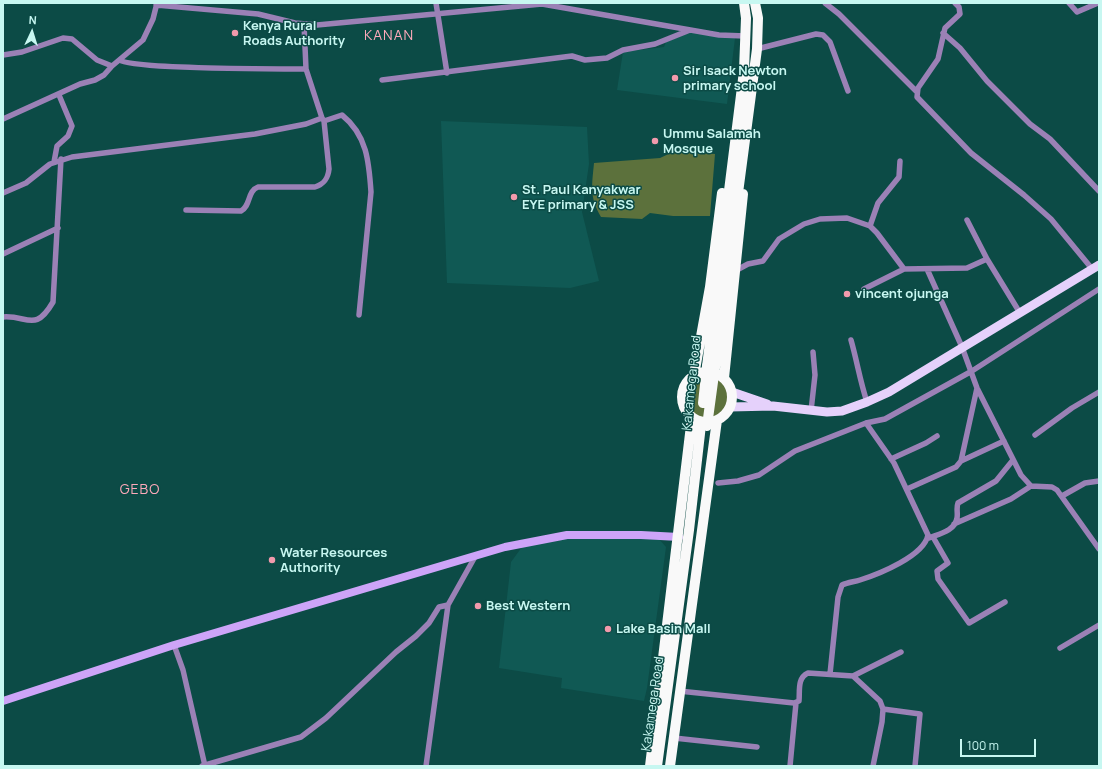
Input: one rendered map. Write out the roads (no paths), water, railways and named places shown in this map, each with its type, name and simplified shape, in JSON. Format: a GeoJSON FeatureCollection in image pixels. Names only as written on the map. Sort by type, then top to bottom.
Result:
{"type":"FeatureCollection","features":[{"type":"Feature","properties":{"kind":"highway","name":"Kakamega Road"},"geometry":{"type":"LineString","coordinates":[[662,766],[674,689],[707,426],[735,175],[746,36],[744,3]]}},
{"type":"Feature","properties":{"kind":"highway"},"geometry":{"type":"LineString","coordinates":[[735,175],[743,187],[743,201],[724,378],[732,392],[730,407],[726,414],[717,420],[704,422],[692,418],[685,410],[681,394],[683,387],[694,375],[710,287],[721,194],[725,183],[735,175],[757,49],[758,18],[756,3]]}},
{"type":"Feature","properties":{"kind":"highway","name":"Kakamega Road"},"geometry":{"type":"LineString","coordinates":[[657,766],[735,175]]}},
{"type":"Feature","properties":{"kind":"highway"},"geometry":{"type":"LineString","coordinates":[[694,375],[709,372],[724,378]]}},
{"type":"Feature","properties":{"kind":"highway"},"geometry":{"type":"LineString","coordinates":[[649,766],[692,418]]}},
{"type":"Feature","properties":{"kind":"highway"},"geometry":{"type":"LineString","coordinates":[[671,766],[671,755],[717,420]]}},
{"type":"Feature","properties":{"kind":"main road"},"geometry":{"type":"LineString","coordinates":[[730,407],[772,406],[811,411],[842,411],[867,402],[889,392],[1096,268]]}},
{"type":"Feature","properties":{"kind":"main road"},"geometry":{"type":"LineString","coordinates":[[732,392],[772,406]]}},
{"type":"Feature","properties":{"kind":"main road"},"geometry":{"type":"LineString","coordinates":[[3,701],[174,645],[505,547],[567,534],[678,537]]}},
{"type":"Feature","properties":{"kind":"street"},"geometry":{"type":"LineString","coordinates":[[198,10],[201,3]]}},
{"type":"Feature","properties":{"kind":"street"},"geometry":{"type":"LineString","coordinates":[[436,3],[446,73]]}},
{"type":"Feature","properties":{"kind":"street"},"geometry":{"type":"LineString","coordinates":[[825,3],[839,14],[916,91],[919,101],[971,153],[1024,195],[1051,220],[1096,268]]}},
{"type":"Feature","properties":{"kind":"street"},"geometry":{"type":"LineString","coordinates":[[916,91],[938,59],[945,28],[960,14],[959,7],[955,3]]}},
{"type":"Feature","properties":{"kind":"street"},"geometry":{"type":"LineString","coordinates":[[1070,3],[1077,12],[1098,3]]}},
{"type":"Feature","properties":{"kind":"street"},"geometry":{"type":"LineString","coordinates":[[3,119],[85,82],[101,78],[112,66],[143,40],[153,19],[157,4],[198,10],[258,14],[304,24],[552,4],[719,35],[746,36]]}},
{"type":"Feature","properties":{"kind":"street"},"geometry":{"type":"LineString","coordinates":[[186,210],[241,211],[246,206],[251,192],[258,186],[315,187],[321,185],[328,176],[329,169],[323,120],[306,69],[304,24]]}},
{"type":"Feature","properties":{"kind":"street"},"geometry":{"type":"LineString","coordinates":[[382,80],[572,56],[585,60],[607,58],[623,50],[655,44],[690,30]]}},
{"type":"Feature","properties":{"kind":"street"},"geometry":{"type":"LineString","coordinates":[[943,33],[960,48],[987,81],[1030,124],[1050,139],[1099,191]]}},
{"type":"Feature","properties":{"kind":"street"},"geometry":{"type":"LineString","coordinates":[[757,49],[816,34],[823,35],[830,42],[848,91]]}},
{"type":"Feature","properties":{"kind":"street"},"geometry":{"type":"LineString","coordinates":[[3,55],[22,52],[63,38],[70,38],[97,60],[112,66]]}},
{"type":"Feature","properties":{"kind":"street"},"geometry":{"type":"LineString","coordinates":[[120,60],[126,64],[167,66],[306,69]]}},
{"type":"Feature","properties":{"kind":"street"},"geometry":{"type":"LineString","coordinates":[[54,162],[57,146],[68,136],[72,126],[59,95]]}},
{"type":"Feature","properties":{"kind":"street"},"geometry":{"type":"LineString","coordinates":[[3,193],[26,183],[54,162],[61,160],[171,143],[255,134],[342,115],[353,123],[363,140],[367,153],[371,192],[359,315]]}},
{"type":"Feature","properties":{"kind":"street"},"geometry":{"type":"LineString","coordinates":[[3,317],[24,321],[36,320],[49,309],[54,296],[61,160]]}},
{"type":"Feature","properties":{"kind":"street"},"geometry":{"type":"LineString","coordinates":[[870,226],[878,203],[899,177],[900,161]]}},
{"type":"Feature","properties":{"kind":"street"},"geometry":{"type":"LineString","coordinates":[[735,272],[748,264],[763,261],[779,239],[804,224],[820,219],[847,218],[870,226],[893,253],[904,269]]}},
{"type":"Feature","properties":{"kind":"street"},"geometry":{"type":"LineString","coordinates":[[967,220],[987,259],[1020,313]]}},
{"type":"Feature","properties":{"kind":"street"},"geometry":{"type":"LineString","coordinates":[[3,254],[58,228]]}},
{"type":"Feature","properties":{"kind":"street"},"geometry":{"type":"LineString","coordinates":[[864,289],[904,269],[946,267],[967,268],[987,259]]}},
{"type":"Feature","properties":{"kind":"street"},"geometry":{"type":"LineString","coordinates":[[927,269],[962,347],[977,388],[1025,482],[1031,486],[1052,487],[1057,490],[1099,549]]}},
{"type":"Feature","properties":{"kind":"street"},"geometry":{"type":"LineString","coordinates":[[718,483],[738,482],[759,475],[794,451],[866,423],[885,419],[972,371],[1099,289]]}},
{"type":"Feature","properties":{"kind":"street"},"geometry":{"type":"LineString","coordinates":[[851,340],[859,367],[859,379],[867,402]]}},
{"type":"Feature","properties":{"kind":"street"},"geometry":{"type":"LineString","coordinates":[[811,411],[815,382],[813,352]]}},
{"type":"Feature","properties":{"kind":"street"},"geometry":{"type":"LineString","coordinates":[[961,461],[977,388]]}},
{"type":"Feature","properties":{"kind":"street"},"geometry":{"type":"LineString","coordinates":[[1035,435],[1072,408],[1099,392]]}},
{"type":"Feature","properties":{"kind":"street"},"geometry":{"type":"LineString","coordinates":[[866,423],[891,459],[930,538],[948,563],[937,571],[938,579],[968,623],[1005,602]]}},
{"type":"Feature","properties":{"kind":"street"},"geometry":{"type":"LineString","coordinates":[[891,459],[926,443],[937,436]]}},
{"type":"Feature","properties":{"kind":"street"},"geometry":{"type":"LineString","coordinates":[[907,489],[1004,441]]}},
{"type":"Feature","properties":{"kind":"street"},"geometry":{"type":"LineString","coordinates":[[830,674],[838,597],[842,585],[882,572],[895,565],[922,546],[930,538],[946,532],[954,524],[957,518],[958,502],[996,481],[1013,460]]}},
{"type":"Feature","properties":{"kind":"street"},"geometry":{"type":"LineString","coordinates":[[1062,496],[1085,483],[1099,481]]}},
{"type":"Feature","properties":{"kind":"street"},"geometry":{"type":"LineString","coordinates":[[954,524],[1012,499],[1031,486]]}},
{"type":"Feature","properties":{"kind":"street"},"geometry":{"type":"LineString","coordinates":[[426,766],[448,605],[476,556]]}},
{"type":"Feature","properties":{"kind":"street"},"geometry":{"type":"LineString","coordinates":[[174,645],[183,670],[204,766],[302,737],[326,718],[396,652],[416,636],[429,623],[439,607],[448,605]]}},
{"type":"Feature","properties":{"kind":"street"},"geometry":{"type":"LineString","coordinates":[[1060,648],[1099,625]]}},
{"type":"Feature","properties":{"kind":"street"},"geometry":{"type":"LineString","coordinates":[[790,766],[796,703],[799,699],[801,680],[805,674],[853,676],[902,652]]}},
{"type":"Feature","properties":{"kind":"street"},"geometry":{"type":"LineString","coordinates":[[853,676],[880,702],[883,709],[879,744],[873,766]]}},
{"type":"Feature","properties":{"kind":"street"},"geometry":{"type":"LineString","coordinates":[[680,691],[796,703]]}},
{"type":"Feature","properties":{"kind":"street"},"geometry":{"type":"LineString","coordinates":[[883,709],[920,714],[915,766]]}},
{"type":"Feature","properties":{"kind":"street"},"geometry":{"type":"LineString","coordinates":[[674,738],[757,746]]}},
{"type":"Feature","properties":{"kind":"place","name":"Kenya Rural Roads Authority"},"geometry":{"type":"Point","coordinates":[235,33]}},
{"type":"Feature","properties":{"kind":"place","name":"Sir Isack Newton primary school"},"geometry":{"type":"Point","coordinates":[675,78]}},
{"type":"Feature","properties":{"kind":"place","name":"Ummu Salamah Mosque"},"geometry":{"type":"Point","coordinates":[655,141]}},
{"type":"Feature","properties":{"kind":"place","name":"St. Paul Kanyakwar EYE primary & JSS"},"geometry":{"type":"Point","coordinates":[514,197]}},
{"type":"Feature","properties":{"kind":"place","name":"vincent ojunga"},"geometry":{"type":"Point","coordinates":[847,294]}},
{"type":"Feature","properties":{"kind":"place","name":"Water Resources Authority"},"geometry":{"type":"Point","coordinates":[272,560]}},
{"type":"Feature","properties":{"kind":"place","name":"Best Western"},"geometry":{"type":"Point","coordinates":[478,606]}},
{"type":"Feature","properties":{"kind":"place","name":"Lake Basin Mall"},"geometry":{"type":"Point","coordinates":[608,629]}},
{"type":"Feature","properties":{"kind":"district","name":"KANAN"},"geometry":{"type":"Point","coordinates":[389,36]}},
{"type":"Feature","properties":{"kind":"district","name":"GEBO"},"geometry":{"type":"Point","coordinates":[140,490]}}]}
